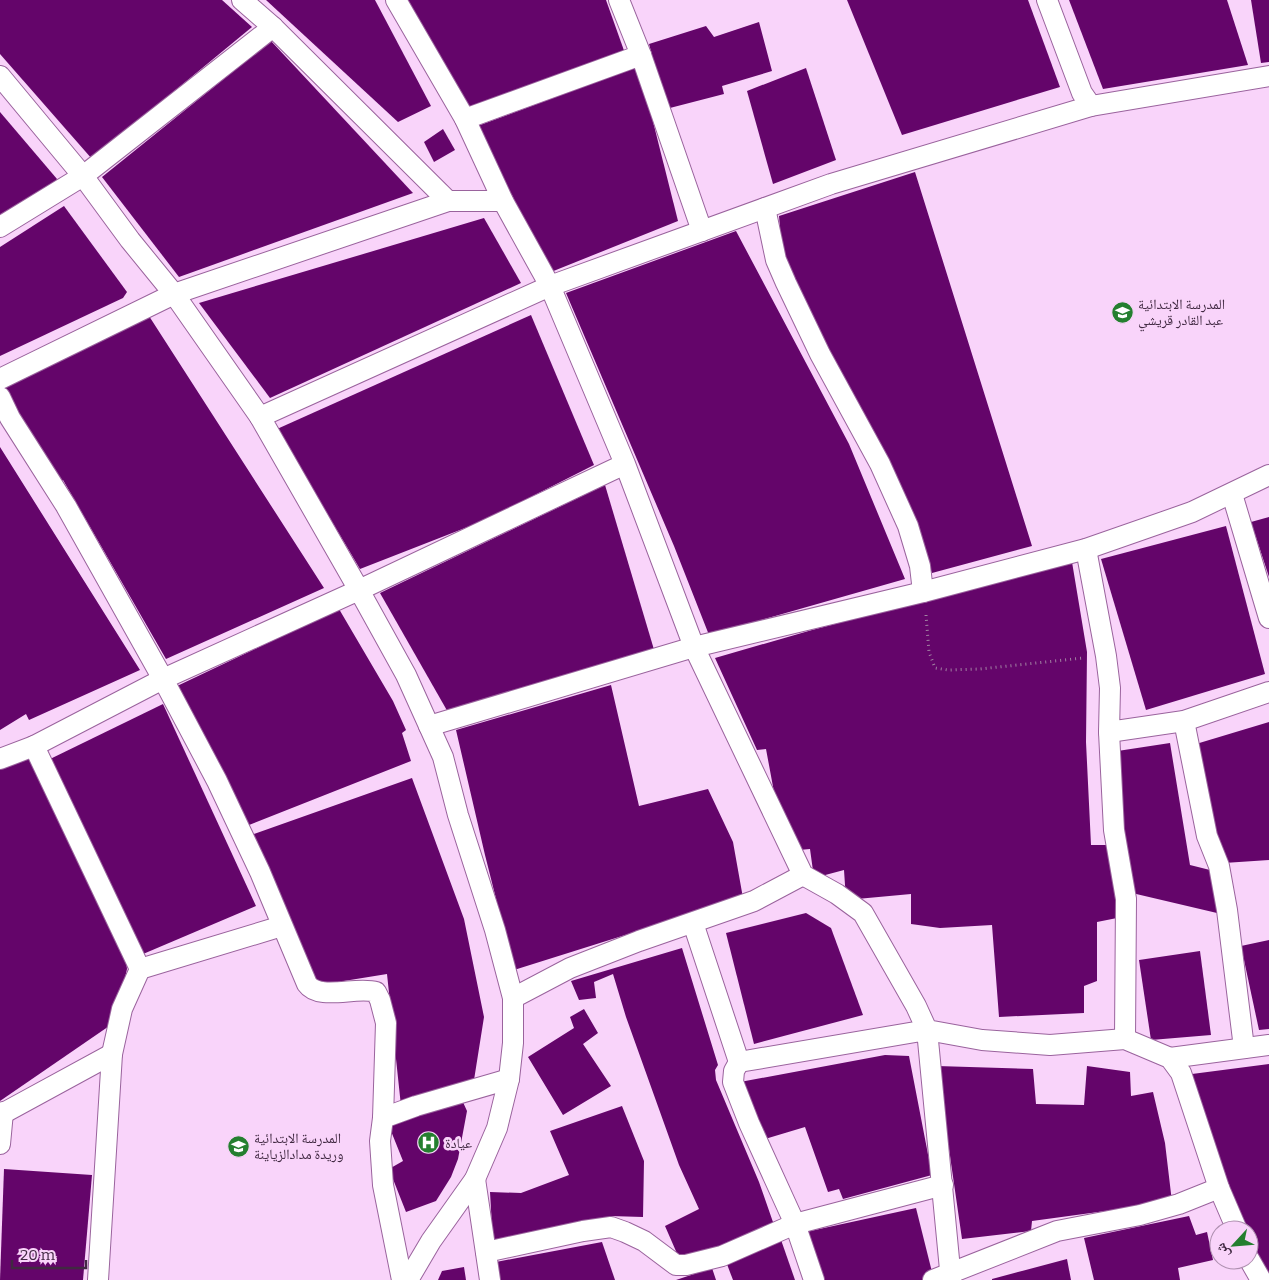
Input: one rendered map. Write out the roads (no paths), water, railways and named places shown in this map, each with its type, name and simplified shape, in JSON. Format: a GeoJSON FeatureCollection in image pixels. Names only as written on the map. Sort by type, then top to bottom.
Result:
{"type":"FeatureCollection","features":[{"type":"Feature","properties":{"kind":"street"},"geometry":{"type":"LineString","coordinates":[[242,0],[272,27],[448,201]]}},
{"type":"Feature","properties":{"kind":"street"},"geometry":{"type":"LineString","coordinates":[[396,0],[465,119],[503,201],[550,286],[625,464],[694,647],[803,875],[837,894],[863,913],[916,1006],[927,1030],[943,1185],[944,1278],[1057,1231],[1140,1215],[1179,1204],[1219,1188]]}},
{"type":"Feature","properties":{"kind":"street"},"geometry":{"type":"LineString","coordinates":[[619,0],[641,55],[702,231]]}},
{"type":"Feature","properties":{"kind":"street"},"geometry":{"type":"LineString","coordinates":[[1048,0],[1082,94],[1091,106]]}},
{"type":"Feature","properties":{"kind":"street"},"geometry":{"type":"LineString","coordinates":[[0,227],[83,176],[272,27]]}},
{"type":"Feature","properties":{"kind":"street"},"geometry":{"type":"LineString","coordinates":[[465,119],[641,55]]}},
{"type":"Feature","properties":{"kind":"street"},"geometry":{"type":"LineString","coordinates":[[0,76],[83,176],[130,240],[174,294],[260,417],[360,590],[406,675],[443,757],[458,815],[495,930],[513,998],[513,1043],[509,1079],[497,1128],[475,1179],[431,1241],[408,1280]]}},
{"type":"Feature","properties":{"kind":"street"},"geometry":{"type":"LineString","coordinates":[[260,417],[550,286],[831,184],[1091,106],[1269,76]]}},
{"type":"Feature","properties":{"kind":"street"},"geometry":{"type":"LineString","coordinates":[[0,379],[174,294],[448,201],[503,201]]}},
{"type":"Feature","properties":{"kind":"street"},"geometry":{"type":"LineString","coordinates":[[765,208],[776,260],[786,283],[820,354],[880,464],[908,526],[920,566],[923,592]]}},
{"type":"Feature","properties":{"kind":"street"},"geometry":{"type":"LineString","coordinates":[[0,397],[5,421],[66,506],[221,789],[260,872],[303,977],[310,988],[315,991],[368,989],[376,992],[380,1000],[386,1023],[383,1118],[380,1141],[383,1185],[402,1280]]}},
{"type":"Feature","properties":{"kind":"street"},"geometry":{"type":"LineString","coordinates":[[0,759],[34,746],[163,680],[360,590],[625,464]]}},
{"type":"Feature","properties":{"kind":"street"},"geometry":{"type":"LineString","coordinates":[[429,726],[694,647],[923,592],[1086,548],[1192,512],[1269,475]]}},
{"type":"Feature","properties":{"kind":"street"},"geometry":{"type":"LineString","coordinates":[[1232,494],[1269,618]]}},
{"type":"Feature","properties":{"kind":"street"},"geometry":{"type":"LineString","coordinates":[[1086,548],[1110,688],[1109,732],[1114,830],[1126,899],[1125,1039]]}},
{"type":"Feature","properties":{"kind":"street"},"geometry":{"type":"LineString","coordinates":[[1109,732],[1184,721],[1269,692]]}},
{"type":"Feature","properties":{"kind":"street"},"geometry":{"type":"LineString","coordinates":[[1184,721],[1207,836],[1219,866],[1227,910],[1244,1048]]}},
{"type":"Feature","properties":{"kind":"street"},"geometry":{"type":"LineString","coordinates":[[34,746],[140,969]]}},
{"type":"Feature","properties":{"kind":"street"},"geometry":{"type":"LineString","coordinates":[[513,998],[570,968],[754,901],[803,875]]}},
{"type":"Feature","properties":{"kind":"street"},"geometry":{"type":"LineString","coordinates":[[693,923],[739,1062]]}},
{"type":"Feature","properties":{"kind":"street"},"geometry":{"type":"LineString","coordinates":[[98,1280],[112,1054],[122,1009],[140,969],[282,926]]}},
{"type":"Feature","properties":{"kind":"street"},"geometry":{"type":"LineString","coordinates":[[814,1280],[795,1224],[749,1123],[733,1082],[734,1070],[739,1062],[927,1030],[982,1040],[1050,1045],[1125,1039],[1170,1058],[1269,1045]]}},
{"type":"Feature","properties":{"kind":"street"},"geometry":{"type":"LineString","coordinates":[[0,1144],[2,1114],[112,1054]]}},
{"type":"Feature","properties":{"kind":"street"},"geometry":{"type":"LineString","coordinates":[[1170,1058],[1180,1073],[1219,1188],[1233,1220]]}},
{"type":"Feature","properties":{"kind":"street"},"geometry":{"type":"LineString","coordinates":[[383,1118],[416,1106],[509,1079]]}},
{"type":"Feature","properties":{"kind":"street"},"geometry":{"type":"LineString","coordinates":[[475,1179],[490,1280]]}},
{"type":"Feature","properties":{"kind":"street"},"geometry":{"type":"LineString","coordinates":[[486,1252],[583,1231],[611,1227],[644,1241],[676,1265],[686,1265],[722,1256],[795,1224],[943,1185]]}},
{"type":"Feature","properties":{"kind":"place","name":"المدرسة الابتدائية عبد القادر قريشي"},"geometry":{"type":"Point","coordinates":[1122,312]}},
{"type":"Feature","properties":{"kind":"place","name":"عيادة"},"geometry":{"type":"Point","coordinates":[429,1143]}},
{"type":"Feature","properties":{"kind":"place","name":"المدرسة الابتدائية وريدة مدادالزياينة"},"geometry":{"type":"Point","coordinates":[238,1146]}}]}
